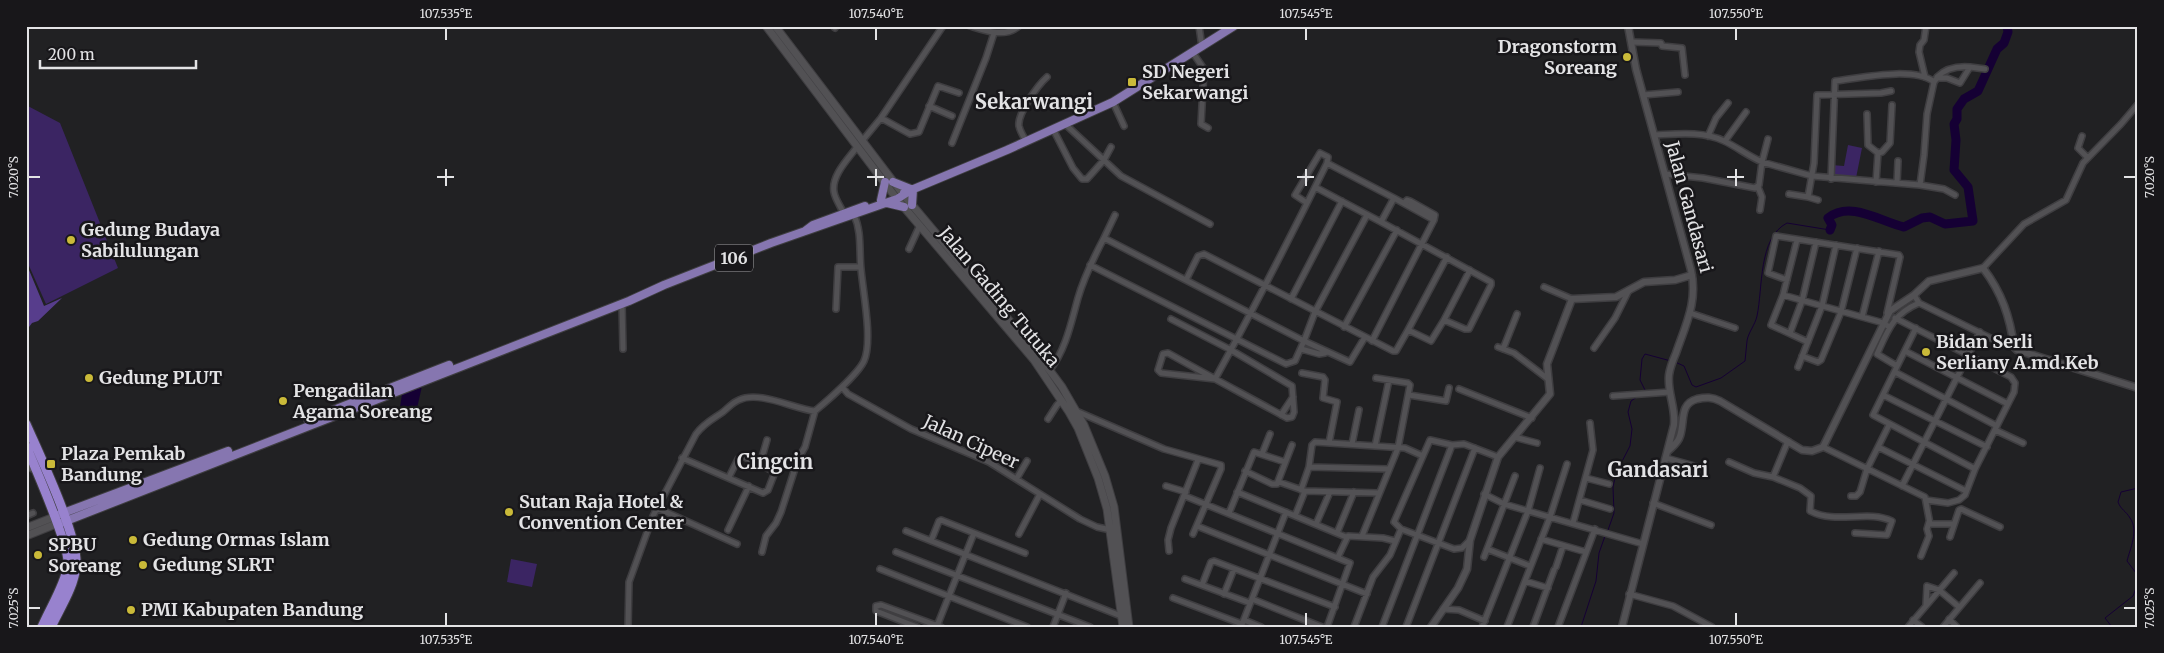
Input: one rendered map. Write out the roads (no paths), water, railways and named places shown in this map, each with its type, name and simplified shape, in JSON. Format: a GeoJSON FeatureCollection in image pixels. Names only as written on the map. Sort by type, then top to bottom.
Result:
{"type":"FeatureCollection","features":[{"type":"Feature","properties":{"kind":"highway"},"geometry":{"type":"LineString","coordinates":[[26,424],[34,464],[64,517],[74,546],[76,566],[74,578],[51,627]]}},
{"type":"Feature","properties":{"kind":"highway"},"geometry":{"type":"LineString","coordinates":[[26,446],[67,553],[68,566],[42,627]]}},
{"type":"Feature","properties":{"kind":"main road","name":"Jalan Gading Tutuka"},"geometry":{"type":"LineString","coordinates":[[766,26],[860,144],[904,194],[908,206],[920,225],[1050,370],[1073,412],[1098,478],[1114,530],[1129,627]]}},
{"type":"Feature","properties":{"kind":"main road","name":"Jalan Gading Tutuka"},"geometry":{"type":"LineString","coordinates":[[775,26],[885,182],[904,194]]}},
{"type":"Feature","properties":{"kind":"main road","name":"106"},"geometry":{"type":"LineString","coordinates":[[805,231],[813,224],[904,194],[1113,102],[1202,48],[1234,26]]}},
{"type":"Feature","properties":{"kind":"main road"},"geometry":{"type":"LineString","coordinates":[[885,182],[883,202],[908,206],[904,194],[894,182]]}},
{"type":"Feature","properties":{"kind":"main road","name":"106"},"geometry":{"type":"LineString","coordinates":[[64,517],[622,304],[648,292],[805,231],[814,230],[854,216],[883,202]]}},
{"type":"Feature","properties":{"kind":"main road","name":"Jalan Gading Tutuka"},"geometry":{"type":"LineString","coordinates":[[908,206],[1002,316],[1062,400],[1073,412]]}},
{"type":"Feature","properties":{"kind":"main road","name":"106"},"geometry":{"type":"LineString","coordinates":[[55,521],[618,300],[648,292]]}},
{"type":"Feature","properties":{"kind":"main road"},"geometry":{"type":"LineString","coordinates":[[26,528],[55,521]]}},
{"type":"Feature","properties":{"kind":"main road"},"geometry":{"type":"LineString","coordinates":[[26,536],[55,521]]}},
{"type":"Feature","properties":{"kind":"main road","name":"Jalan Gading Tutuka"},"geometry":{"type":"LineString","coordinates":[[1114,530],[1123,627]]}},
{"type":"Feature","properties":{"kind":"street"},"geometry":{"type":"LineString","coordinates":[[844,214],[834,193],[834,183],[841,170],[881,118],[943,26]]}},
{"type":"Feature","properties":{"kind":"street"},"geometry":{"type":"LineString","coordinates":[[970,26],[994,33],[1010,31],[1020,26]]}},
{"type":"Feature","properties":{"kind":"street"},"geometry":{"type":"LineString","coordinates":[[1199,26],[1202,48]]}},
{"type":"Feature","properties":{"kind":"street","name":"Jalan Gandasari"},"geometry":{"type":"LineString","coordinates":[[1622,627],[1642,544],[1668,450],[1674,419],[1670,392],[1670,367],[1690,313],[1694,294],[1692,275],[1643,95],[1628,26]]}},
{"type":"Feature","properties":{"kind":"street"},"geometry":{"type":"LineString","coordinates":[[1925,77],[1919,48],[1924,40],[1926,26]]}},
{"type":"Feature","properties":{"kind":"street"},"geometry":{"type":"LineString","coordinates":[[952,143],[994,33]]}},
{"type":"Feature","properties":{"kind":"street"},"geometry":{"type":"LineString","coordinates":[[1631,42],[1662,43],[1662,46],[1682,48],[1686,74]]}},
{"type":"Feature","properties":{"kind":"street"},"geometry":{"type":"LineString","coordinates":[[1193,53],[1204,68],[1201,124],[1208,128]]}},
{"type":"Feature","properties":{"kind":"street"},"geometry":{"type":"LineString","coordinates":[[1920,185],[1927,114],[1935,80],[1944,71],[1960,67],[1985,69]]}},
{"type":"Feature","properties":{"kind":"street"},"geometry":{"type":"LineString","coordinates":[[1831,179],[1835,81],[1905,74],[1935,80],[1947,78],[1960,83],[1970,67]]}},
{"type":"Feature","properties":{"kind":"street"},"geometry":{"type":"LineString","coordinates":[[1026,141],[1019,127],[1019,122],[1035,90],[1047,77]]}},
{"type":"Feature","properties":{"kind":"street"},"geometry":{"type":"LineString","coordinates":[[881,118],[910,134],[916,134],[919,132],[938,86],[959,92]]}},
{"type":"Feature","properties":{"kind":"street"},"geometry":{"type":"LineString","coordinates":[[1808,197],[1812,176],[1817,96],[1819,94],[1881,93],[1891,91]]}},
{"type":"Feature","properties":{"kind":"street"},"geometry":{"type":"LineString","coordinates":[[1643,95],[1678,92]]}},
{"type":"Feature","properties":{"kind":"street"},"geometry":{"type":"LineString","coordinates":[[1113,102],[1124,126]]}},
{"type":"Feature","properties":{"kind":"street"},"geometry":{"type":"LineString","coordinates":[[1708,136],[1716,118],[1728,102]]}},
{"type":"Feature","properties":{"kind":"street"},"geometry":{"type":"LineString","coordinates":[[1887,316],[1894,307],[1914,295],[1934,279],[1983,268],[2024,224],[2066,200],[2078,171],[2138,104]]}},
{"type":"Feature","properties":{"kind":"street"},"geometry":{"type":"LineString","coordinates":[[1878,153],[1882,152],[1890,143],[1892,105]]}},
{"type":"Feature","properties":{"kind":"street"},"geometry":{"type":"LineString","coordinates":[[929,106],[952,116]]}},
{"type":"Feature","properties":{"kind":"street"},"geometry":{"type":"LineString","coordinates":[[1725,141],[1746,112]]}},
{"type":"Feature","properties":{"kind":"street"},"geometry":{"type":"LineString","coordinates":[[1867,114],[1868,145],[1878,153]]}},
{"type":"Feature","properties":{"kind":"street"},"geometry":{"type":"LineString","coordinates":[[1065,124],[1121,176],[1210,224]]}},
{"type":"Feature","properties":{"kind":"street"},"geometry":{"type":"LineString","coordinates":[[1053,130],[1073,168],[1082,179],[1090,176],[1104,160],[1111,148]]}},
{"type":"Feature","properties":{"kind":"street"},"geometry":{"type":"LineString","coordinates":[[1655,135],[1708,136],[1725,141],[1747,156],[1762,162],[1812,176],[1946,187],[1955,195]]}},
{"type":"Feature","properties":{"kind":"street"},"geometry":{"type":"LineString","coordinates":[[2082,136],[2078,148],[2088,158]]}},
{"type":"Feature","properties":{"kind":"street"},"geometry":{"type":"LineString","coordinates":[[1760,210],[1762,197],[1758,186],[1768,139]]}},
{"type":"Feature","properties":{"kind":"street"},"geometry":{"type":"LineString","coordinates":[[1215,380],[1251,313],[1307,203],[1327,163],[1328,157],[1320,153],[1295,195],[1307,203]]}},
{"type":"Feature","properties":{"kind":"street"},"geometry":{"type":"LineString","coordinates":[[1876,182],[1878,153]]}},
{"type":"Feature","properties":{"kind":"street"},"geometry":{"type":"LineString","coordinates":[[1896,183],[1898,161]]}},
{"type":"Feature","properties":{"kind":"street"},"geometry":{"type":"LineString","coordinates":[[1327,163],[1404,203],[1407,200],[1410,201],[1434,215],[1434,220],[1372,341]]}},
{"type":"Feature","properties":{"kind":"street"},"geometry":{"type":"LineString","coordinates":[[1665,174],[1703,178],[1749,188],[1758,186]]}},
{"type":"Feature","properties":{"kind":"street"},"geometry":{"type":"LineString","coordinates":[[1315,187],[1491,282],[1469,329],[1465,330],[1444,320]]}},
{"type":"Feature","properties":{"kind":"street"},"geometry":{"type":"LineString","coordinates":[[1789,194],[1818,200]]}},
{"type":"Feature","properties":{"kind":"street"},"geometry":{"type":"LineString","coordinates":[[1381,222],[1394,198]]}},
{"type":"Feature","properties":{"kind":"street"},"geometry":{"type":"LineString","coordinates":[[1291,299],[1342,201]]}},
{"type":"Feature","properties":{"kind":"street"},"geometry":{"type":"LineString","coordinates":[[1050,370],[1057,360],[1073,319],[1078,298],[1090,265],[1115,214]]}},
{"type":"Feature","properties":{"kind":"street"},"geometry":{"type":"LineString","coordinates":[[1090,265],[1286,364],[1295,361],[1315,312],[1367,215]]}},
{"type":"Feature","properties":{"kind":"street"},"geometry":{"type":"LineString","coordinates":[[762,552],[766,536],[776,523],[781,512],[816,411],[861,367],[866,355],[866,314],[860,267],[859,231],[854,216]]}},
{"type":"Feature","properties":{"kind":"street"},"geometry":{"type":"LineString","coordinates":[[908,250],[920,225]]}},
{"type":"Feature","properties":{"kind":"street"},"geometry":{"type":"LineString","coordinates":[[1344,327],[1397,230]]}},
{"type":"Feature","properties":{"kind":"street"},"geometry":{"type":"LineString","coordinates":[[1787,280],[1768,274],[1775,236],[1879,251],[1900,256],[1887,316],[1887,325],[1877,355],[1896,369],[2022,443]]}},
{"type":"Feature","properties":{"kind":"street"},"geometry":{"type":"LineString","coordinates":[[1104,238],[1326,353],[1350,362],[1365,338]]}},
{"type":"Feature","properties":{"kind":"street"},"geometry":{"type":"LineString","coordinates":[[1797,240],[1783,295],[1771,325],[1808,342]]}},
{"type":"Feature","properties":{"kind":"street"},"geometry":{"type":"LineString","coordinates":[[1790,333],[1802,301],[1816,242]]}},
{"type":"Feature","properties":{"kind":"street"},"geometry":{"type":"LineString","coordinates":[[1798,367],[1822,306],[1836,245]]}},
{"type":"Feature","properties":{"kind":"street"},"geometry":{"type":"LineString","coordinates":[[1802,356],[1818,362],[1821,360],[1841,312],[1858,248]]}},
{"type":"Feature","properties":{"kind":"street"},"geometry":{"type":"LineString","coordinates":[[1862,317],[1879,251]]}},
{"type":"Feature","properties":{"kind":"street"},"geometry":{"type":"LineString","coordinates":[[1186,280],[1200,254],[1204,254],[1365,338],[1396,351],[1447,258]]}},
{"type":"Feature","properties":{"kind":"street"},"geometry":{"type":"LineString","coordinates":[[836,309],[838,267],[860,267]]}},
{"type":"Feature","properties":{"kind":"street"},"geometry":{"type":"LineString","coordinates":[[1983,268],[1994,283],[2006,307],[2014,347],[2017,350],[2138,388]]}},
{"type":"Feature","properties":{"kind":"street"},"geometry":{"type":"LineString","coordinates":[[1408,330],[1431,340],[1444,320],[1470,270]]}},
{"type":"Feature","properties":{"kind":"street"},"geometry":{"type":"LineString","coordinates":[[1544,287],[1572,299],[1616,297],[1644,282],[1675,280],[1692,275]]}},
{"type":"Feature","properties":{"kind":"street"},"geometry":{"type":"LineString","coordinates":[[1594,348],[1615,318],[1629,290]]}},
{"type":"Feature","properties":{"kind":"street"},"geometry":{"type":"LineString","coordinates":[[1783,295],[1887,325]]}},
{"type":"Feature","properties":{"kind":"street"},"geometry":{"type":"LineString","coordinates":[[1914,295],[1918,303],[2005,345]]}},
{"type":"Feature","properties":{"kind":"street"},"geometry":{"type":"LineString","coordinates":[[1431,627],[1458,588],[1467,569],[1470,540],[1498,457],[1550,394],[1547,371],[1549,357],[1572,299]]}},
{"type":"Feature","properties":{"kind":"street"},"geometry":{"type":"LineString","coordinates":[[1823,447],[1887,325],[1906,308],[1918,303]]}},
{"type":"Feature","properties":{"kind":"street"},"geometry":{"type":"LineString","coordinates":[[622,304],[623,348]]}},
{"type":"Feature","properties":{"kind":"street"},"geometry":{"type":"LineString","coordinates":[[1690,313],[1735,328]]}},
{"type":"Feature","properties":{"kind":"street"},"geometry":{"type":"LineString","coordinates":[[1517,314],[1501,348],[1514,353],[1548,379]]}},
{"type":"Feature","properties":{"kind":"street"},"geometry":{"type":"LineString","coordinates":[[1668,450],[1677,443],[1680,436],[1685,408],[1688,404],[1706,397],[1720,401],[1808,451],[1823,447],[1926,500],[1941,503],[1960,500],[2008,404],[2014,390],[2013,378],[1895,318]]}},
{"type":"Feature","properties":{"kind":"street"},"geometry":{"type":"LineString","coordinates":[[1171,320],[1231,350],[1292,386],[1294,396],[1292,417],[1287,418],[1281,415],[1168,353],[1161,356],[1158,370],[1161,373],[1215,380]]}},
{"type":"Feature","properties":{"kind":"street"},"geometry":{"type":"LineString","coordinates":[[1916,328],[1873,415],[1975,469]]}},
{"type":"Feature","properties":{"kind":"street"},"geometry":{"type":"LineString","coordinates":[[1902,486],[1980,332]]}},
{"type":"Feature","properties":{"kind":"street"},"geometry":{"type":"LineString","coordinates":[[1301,349],[1319,354],[1326,353]]}},
{"type":"Feature","properties":{"kind":"street"},"geometry":{"type":"LineString","coordinates":[[1905,351],[2008,404]]}},
{"type":"Feature","properties":{"kind":"street"},"geometry":{"type":"LineString","coordinates":[[1302,373],[1324,378],[1323,398],[1337,402],[1329,443]]}},
{"type":"Feature","properties":{"kind":"street"},"geometry":{"type":"LineString","coordinates":[[1362,536],[1398,448],[1409,395],[1409,383],[1376,378]]}},
{"type":"Feature","properties":{"kind":"street"},"geometry":{"type":"LineString","coordinates":[[1375,446],[1389,380]]}},
{"type":"Feature","properties":{"kind":"street","name":"Jalan Cipeer"},"geometry":{"type":"LineString","coordinates":[[842,386],[848,394],[910,429],[989,462],[1089,523],[1114,530]]}},
{"type":"Feature","properties":{"kind":"street"},"geometry":{"type":"LineString","coordinates":[[1409,395],[1446,401],[1449,388]]}},
{"type":"Feature","properties":{"kind":"street"},"geometry":{"type":"LineString","coordinates":[[1459,389],[1532,418]]}},
{"type":"Feature","properties":{"kind":"street"},"geometry":{"type":"LineString","coordinates":[[1614,396],[1670,392]]}},
{"type":"Feature","properties":{"kind":"street"},"geometry":{"type":"LineString","coordinates":[[1883,395],[1987,447]]}},
{"type":"Feature","properties":{"kind":"street"},"geometry":{"type":"LineString","coordinates":[[1281,415],[1294,396]]}},
{"type":"Feature","properties":{"kind":"street"},"geometry":{"type":"LineString","coordinates":[[628,627],[629,582],[657,508],[682,458],[704,423],[738,400],[760,398],[816,411]]}},
{"type":"Feature","properties":{"kind":"street"},"geometry":{"type":"LineString","coordinates":[[1048,419],[1057,404],[1062,400]]}},
{"type":"Feature","properties":{"kind":"street"},"geometry":{"type":"LineString","coordinates":[[1352,444],[1359,410]]}},
{"type":"Feature","properties":{"kind":"street"},"geometry":{"type":"LineString","coordinates":[[1073,412],[1144,442],[1198,460],[1218,464],[1221,467],[1193,534]]}},
{"type":"Feature","properties":{"kind":"street"},"geometry":{"type":"LineString","coordinates":[[1573,523],[1593,450],[1590,424]]}},
{"type":"Feature","properties":{"kind":"street"},"geometry":{"type":"LineString","coordinates":[[1851,496],[1856,496],[1860,492],[1867,469],[1889,425]]}},
{"type":"Feature","properties":{"kind":"street"},"geometry":{"type":"LineString","coordinates":[[1262,454],[1270,434]]}},
{"type":"Feature","properties":{"kind":"street"},"geometry":{"type":"LineString","coordinates":[[1514,437],[1537,443]]}},
{"type":"Feature","properties":{"kind":"street"},"geometry":{"type":"LineString","coordinates":[[760,464],[767,440]]}},
{"type":"Feature","properties":{"kind":"street"},"geometry":{"type":"LineString","coordinates":[[1470,540],[1458,549],[1400,529],[1395,526],[1395,521],[1430,440],[1452,446],[1464,444],[1498,457]]}},
{"type":"Feature","properties":{"kind":"street"},"geometry":{"type":"LineString","coordinates":[[1774,477],[1788,441]]}},
{"type":"Feature","properties":{"kind":"street"},"geometry":{"type":"LineString","coordinates":[[1295,516],[1310,467],[1313,443],[1398,448],[1423,456]]}},
{"type":"Feature","properties":{"kind":"street"},"geometry":{"type":"LineString","coordinates":[[1279,482],[1292,445]]}},
{"type":"Feature","properties":{"kind":"street"},"geometry":{"type":"LineString","coordinates":[[1382,627],[1452,446]]}},
{"type":"Feature","properties":{"kind":"street"},"geometry":{"type":"LineString","coordinates":[[1878,447],[1966,491]]}},
{"type":"Feature","properties":{"kind":"street"},"geometry":{"type":"LineString","coordinates":[[1406,627],[1475,448]]}},
{"type":"Feature","properties":{"kind":"street"},"geometry":{"type":"LineString","coordinates":[[1229,513],[1252,453],[1255,452],[1285,462]]}},
{"type":"Feature","properties":{"kind":"street"},"geometry":{"type":"LineString","coordinates":[[682,458],[749,486],[766,492],[771,484],[774,471],[746,457],[740,456],[730,478]]}},
{"type":"Feature","properties":{"kind":"street"},"geometry":{"type":"LineString","coordinates":[[1666,458],[1698,467]]}},
{"type":"Feature","properties":{"kind":"street"},"geometry":{"type":"LineString","coordinates":[[1169,551],[1168,540],[1171,528],[1198,460]]}},
{"type":"Feature","properties":{"kind":"street"},"geometry":{"type":"LineString","coordinates":[[1017,478],[1027,461]]}},
{"type":"Feature","properties":{"kind":"street"},"geometry":{"type":"LineString","coordinates":[[1729,462],[1754,473],[1774,477],[1800,488],[1811,496],[1809,508],[1816,514],[1835,518],[1868,517],[1892,521],[1887,535],[1855,533]]}},
{"type":"Feature","properties":{"kind":"street"},"geometry":{"type":"LineString","coordinates":[[1507,627],[1550,517],[1567,464]]}},
{"type":"Feature","properties":{"kind":"street"},"geometry":{"type":"LineString","coordinates":[[1310,467],[1389,469]]}},
{"type":"Feature","properties":{"kind":"street"},"geometry":{"type":"LineString","coordinates":[[1482,627],[1528,511],[1540,468]]}},
{"type":"Feature","properties":{"kind":"street"},"geometry":{"type":"LineString","coordinates":[[1245,472],[1272,484],[1279,482],[1303,491],[1379,493]]}},
{"type":"Feature","properties":{"kind":"street"},"geometry":{"type":"LineString","coordinates":[[1484,557],[1515,476]]}},
{"type":"Feature","properties":{"kind":"street"},"geometry":{"type":"LineString","coordinates":[[1586,478],[1610,484]]}},
{"type":"Feature","properties":{"kind":"street"},"geometry":{"type":"LineString","coordinates":[[728,530],[749,486]]}},
{"type":"Feature","properties":{"kind":"street"},"geometry":{"type":"LineString","coordinates":[[1166,486],[1351,564],[1327,627]]}},
{"type":"Feature","properties":{"kind":"street"},"geometry":{"type":"LineString","coordinates":[[1237,492],[1346,537],[1362,536],[1395,541]]}},
{"type":"Feature","properties":{"kind":"street"},"geometry":{"type":"LineString","coordinates":[[1316,524],[1330,492]]}},
{"type":"Feature","properties":{"kind":"street"},"geometry":{"type":"LineString","coordinates":[[1337,533],[1354,492]]}},
{"type":"Feature","properties":{"kind":"street"},"geometry":{"type":"LineString","coordinates":[[1020,534],[1040,494]]}},
{"type":"Feature","properties":{"kind":"street"},"geometry":{"type":"LineString","coordinates":[[1484,494],[1504,504],[1642,544]]}},
{"type":"Feature","properties":{"kind":"street"},"geometry":{"type":"LineString","coordinates":[[1580,500],[1610,509]]}},
{"type":"Feature","properties":{"kind":"street"},"geometry":{"type":"LineString","coordinates":[[1921,556],[1931,534],[1927,529],[1926,500]]}},
{"type":"Feature","properties":{"kind":"street"},"geometry":{"type":"LineString","coordinates":[[1653,503],[1711,525]]}},
{"type":"Feature","properties":{"kind":"street"},"geometry":{"type":"LineString","coordinates":[[657,508],[737,544]]}},
{"type":"Feature","properties":{"kind":"street"},"geometry":{"type":"LineString","coordinates":[[1950,538],[1961,509],[2000,527]]}},
{"type":"Feature","properties":{"kind":"street"},"geometry":{"type":"LineString","coordinates":[[1242,623],[1286,512]]}},
{"type":"Feature","properties":{"kind":"street"},"geometry":{"type":"LineString","coordinates":[[26,516],[34,513]]}},
{"type":"Feature","properties":{"kind":"street"},"geometry":{"type":"LineString","coordinates":[[931,541],[940,520],[1025,553]]}},
{"type":"Feature","properties":{"kind":"street"},"geometry":{"type":"LineString","coordinates":[[1928,522],[1932,524],[1954,524]]}},
{"type":"Feature","properties":{"kind":"street"},"geometry":{"type":"LineString","coordinates":[[1197,526],[1367,594]]}},
{"type":"Feature","properties":{"kind":"street"},"geometry":{"type":"LineString","coordinates":[[1354,627],[1373,577],[1390,556],[1400,529]]}},
{"type":"Feature","properties":{"kind":"street"},"geometry":{"type":"LineString","coordinates":[[1558,627],[1595,529]]}},
{"type":"Feature","properties":{"kind":"street"},"geometry":{"type":"LineString","coordinates":[[906,531],[1121,616]]}},
{"type":"Feature","properties":{"kind":"street"},"geometry":{"type":"LineString","coordinates":[[918,627],[876,611],[876,606],[881,605],[939,626],[974,533]]}},
{"type":"Feature","properties":{"kind":"street"},"geometry":{"type":"LineString","coordinates":[[1338,558],[1346,537]]}},
{"type":"Feature","properties":{"kind":"street"},"geometry":{"type":"LineString","coordinates":[[1541,539],[1586,552]]}},
{"type":"Feature","properties":{"kind":"street"},"geometry":{"type":"LineString","coordinates":[[1533,627],[1563,546]]}},
{"type":"Feature","properties":{"kind":"street"},"geometry":{"type":"LineString","coordinates":[[1487,549],[1530,566]]}},
{"type":"Feature","properties":{"kind":"street"},"geometry":{"type":"LineString","coordinates":[[896,552],[1090,627]]}},
{"type":"Feature","properties":{"kind":"street"},"geometry":{"type":"LineString","coordinates":[[1202,585],[1211,562],[1335,606]]}},
{"type":"Feature","properties":{"kind":"street"},"geometry":{"type":"LineString","coordinates":[[880,569],[1027,627]]}},
{"type":"Feature","properties":{"kind":"street"},"geometry":{"type":"LineString","coordinates":[[1224,594],[1234,569]]}},
{"type":"Feature","properties":{"kind":"street"},"geometry":{"type":"LineString","coordinates":[[1908,627],[1954,572]]}},
{"type":"Feature","properties":{"kind":"street"},"geometry":{"type":"LineString","coordinates":[[1185,579],[1322,627]]}},
{"type":"Feature","properties":{"kind":"street"},"geometry":{"type":"LineString","coordinates":[[1525,581],[1548,588]]}},
{"type":"Feature","properties":{"kind":"street"},"geometry":{"type":"LineString","coordinates":[[1943,627],[1980,583]]}},
{"type":"Feature","properties":{"kind":"street"},"geometry":{"type":"LineString","coordinates":[[1926,606],[1926,586],[1939,590],[1959,607]]}},
{"type":"Feature","properties":{"kind":"street"},"geometry":{"type":"LineString","coordinates":[[1053,627],[1066,593]]}},
{"type":"Feature","properties":{"kind":"street"},"geometry":{"type":"LineString","coordinates":[[1630,594],[1673,606],[1712,627]]}},
{"type":"Feature","properties":{"kind":"street"},"geometry":{"type":"LineString","coordinates":[[1173,598],[1242,623],[1261,627]]}},
{"type":"Feature","properties":{"kind":"street"},"geometry":{"type":"LineString","coordinates":[[1443,609],[1458,610],[1485,621]]}},
{"type":"Feature","properties":{"kind":"street"},"geometry":{"type":"LineString","coordinates":[[1914,620],[1922,627]]}},
{"type":"Feature","properties":{"kind":"street"},"geometry":{"type":"LineString","coordinates":[[1949,620],[1957,627]]}},
{"type":"Feature","properties":{"kind":"waterway"},"geometry":{"type":"LineString","coordinates":[[1830,230],[1832,225],[1828,218],[1846,211],[1866,214],[1904,227],[1922,218],[1930,217],[1945,224],[1973,221],[1968,187],[1954,170],[1956,140],[1954,124],[1957,119],[1957,109],[1964,99],[1978,91],[1997,49],[2004,43],[2008,32],[2007,26]]}},
{"type":"Feature","properties":{"kind":"waterway"},"geometry":{"type":"LineString","coordinates":[[1675,362],[1684,366],[1692,385],[1696,387],[1721,378],[1745,361],[1748,338],[1757,316],[1763,265],[1771,240],[1778,230],[1787,223],[1830,230]]}},
{"type":"Feature","properties":{"kind":"waterway"},"geometry":{"type":"LineString","coordinates":[[1646,392],[1640,380],[1642,359],[1645,354],[1671,361]]}},
{"type":"Feature","properties":{"kind":"waterway"},"geometry":{"type":"LineString","coordinates":[[1607,533],[1614,513],[1613,487],[1616,473],[1630,446],[1632,429],[1628,412],[1631,401],[1637,397],[1645,396]]}},
{"type":"Feature","properties":{"kind":"waterway"},"geometry":{"type":"LineString","coordinates":[[2138,488],[2121,492],[2118,502],[2133,523],[2134,534],[2127,561],[2136,573],[2138,580]]}},
{"type":"Feature","properties":{"kind":"waterway"},"geometry":{"type":"LineString","coordinates":[[1581,627],[1596,581],[1599,553],[1605,536]]}},
{"type":"Feature","properties":{"kind":"waterway"},"geometry":{"type":"LineString","coordinates":[[2112,627],[2105,618],[2133,596],[2138,583]]}},
{"type":"Feature","properties":{"kind":"place","name":"Dragonstorm Soreang"},"geometry":{"type":"Point","coordinates":[1627,57]}},
{"type":"Feature","properties":{"kind":"place","name":"SD Negeri Sekarwangi"},"geometry":{"type":"Point","coordinates":[1132,82]}},
{"type":"Feature","properties":{"kind":"place","name":"Gedung Budaya Sabilulungan"},"geometry":{"type":"Point","coordinates":[71,240]}},
{"type":"Feature","properties":{"kind":"place","name":"Bidan Serli Serliany A.md.Keb"},"geometry":{"type":"Point","coordinates":[1926,352]}},
{"type":"Feature","properties":{"kind":"place","name":"Gedung PLUT"},"geometry":{"type":"Point","coordinates":[89,378]}},
{"type":"Feature","properties":{"kind":"place","name":"Pengadilan Agama Soreang"},"geometry":{"type":"Point","coordinates":[283,401]}},
{"type":"Feature","properties":{"kind":"place","name":"Plaza Pemkab Bandung"},"geometry":{"type":"Point","coordinates":[51,464]}},
{"type":"Feature","properties":{"kind":"place","name":"Sutan Raja Hotel & Convention Center"},"geometry":{"type":"Point","coordinates":[509,512]}},
{"type":"Feature","properties":{"kind":"place","name":"Gedung Ormas Islam"},"geometry":{"type":"Point","coordinates":[133,540]}},
{"type":"Feature","properties":{"kind":"place","name":"SPBU Soreang"},"geometry":{"type":"Point","coordinates":[38,555]}},
{"type":"Feature","properties":{"kind":"place","name":"Gedung SLRT"},"geometry":{"type":"Point","coordinates":[143,565]}},
{"type":"Feature","properties":{"kind":"place","name":"PMI Kabupaten Bandung"},"geometry":{"type":"Point","coordinates":[131,610]}},
{"type":"Feature","properties":{"kind":"district","name":"Sekarwangi"},"geometry":{"type":"Point","coordinates":[1034,102]}},
{"type":"Feature","properties":{"kind":"district","name":"Cingcin"},"geometry":{"type":"Point","coordinates":[775,462]}},
{"type":"Feature","properties":{"kind":"district","name":"Gandasari"},"geometry":{"type":"Point","coordinates":[1658,470]}}]}
